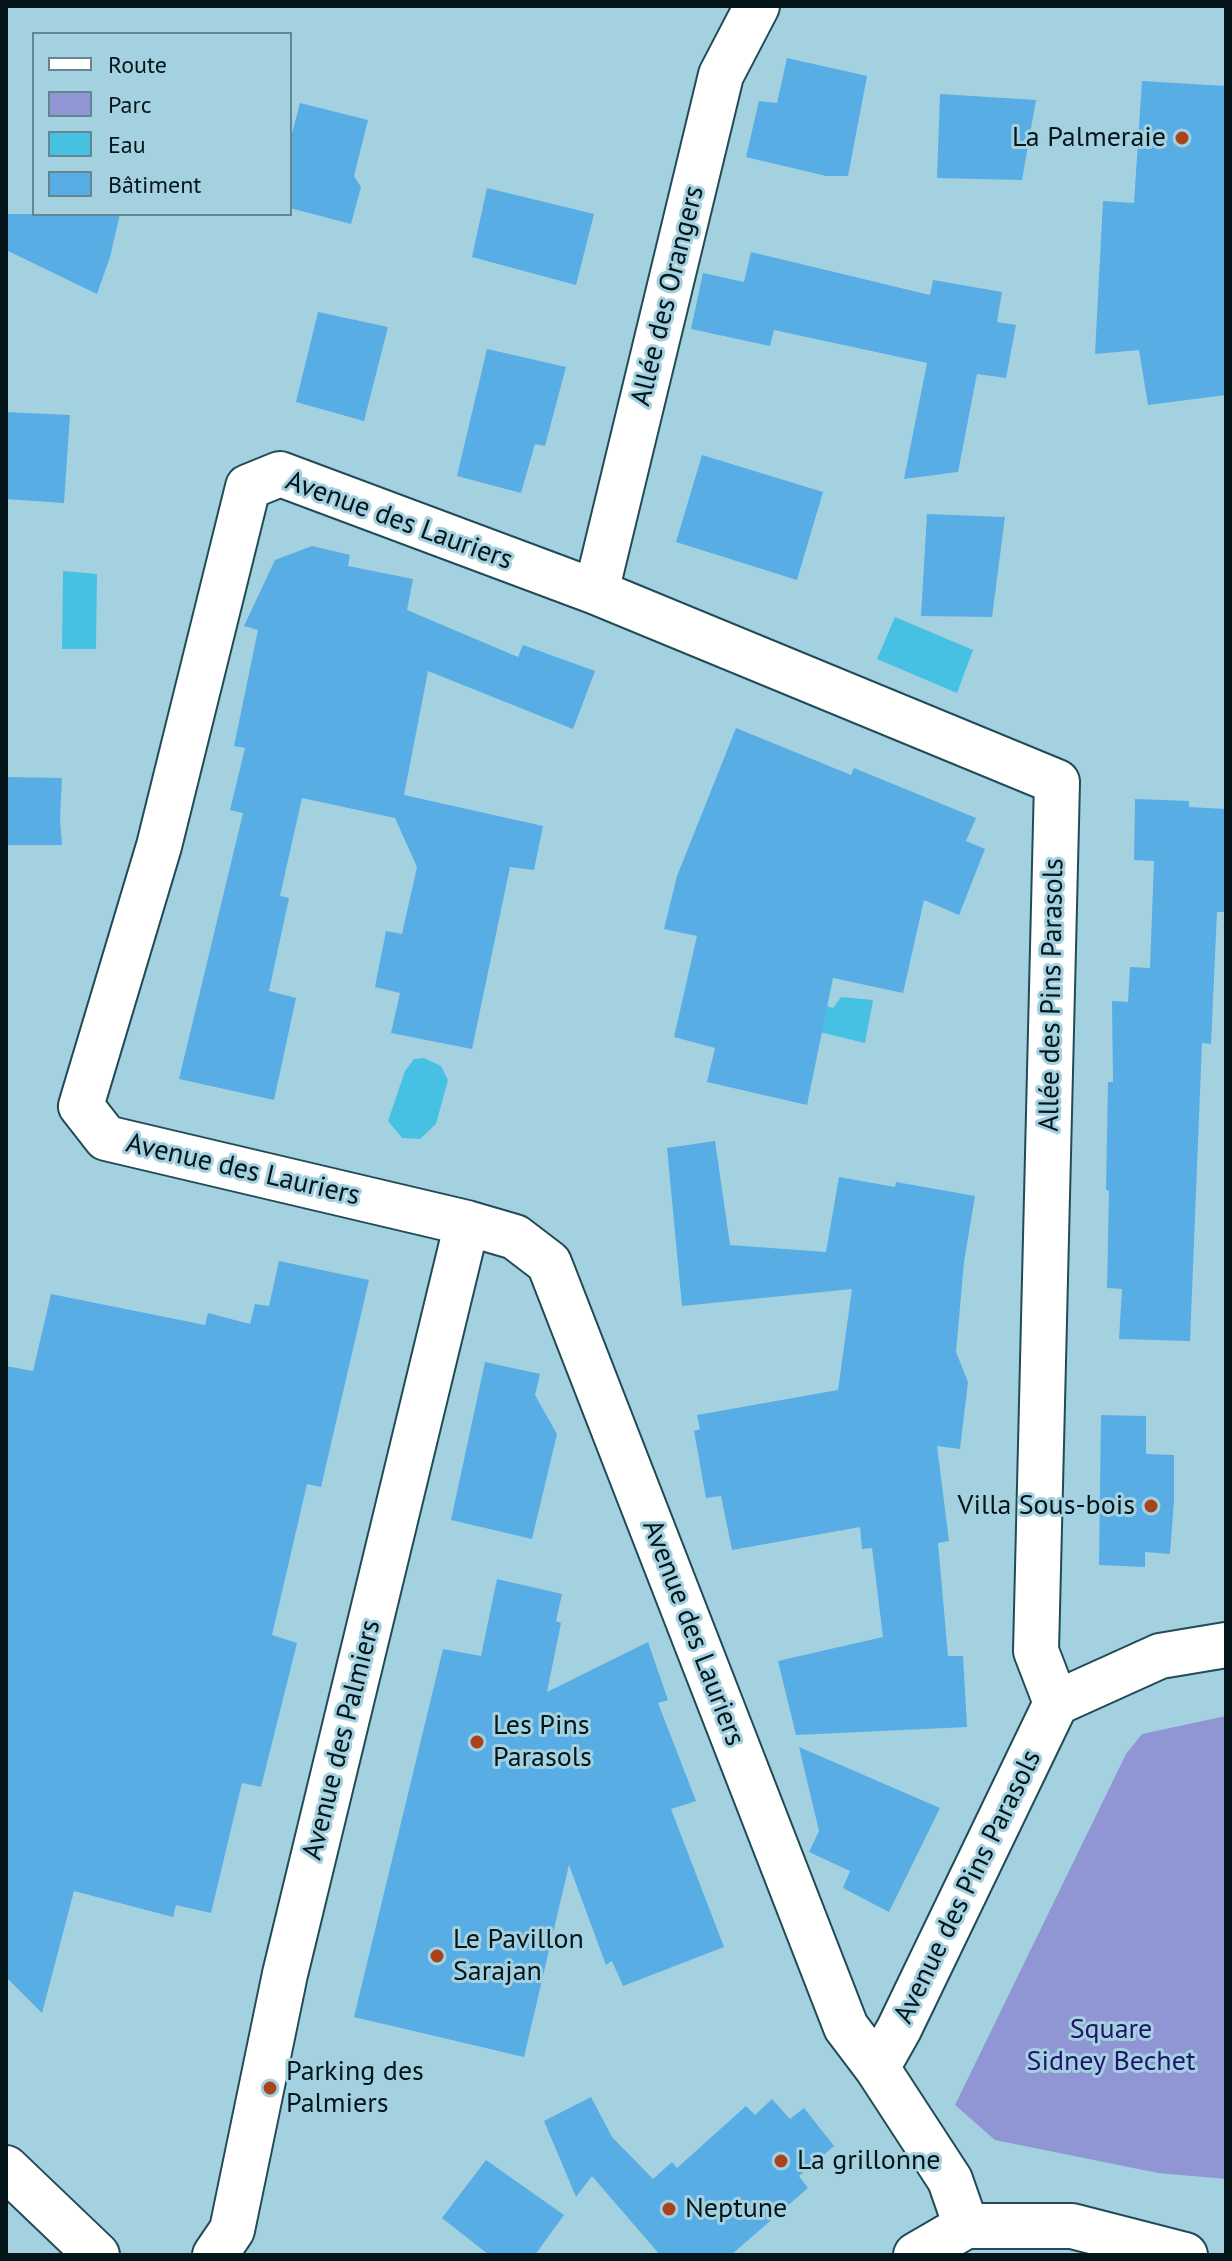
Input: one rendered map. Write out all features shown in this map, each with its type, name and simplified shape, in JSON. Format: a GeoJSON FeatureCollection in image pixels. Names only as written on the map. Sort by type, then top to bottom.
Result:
{"type":"FeatureCollection","features":[{"type":"Feature","properties":{"kind":"street","name":"Allée des Orangers"},"geometry":{"type":"LineString","coordinates":[[596,592],[721,75],[757,6]]}},
{"type":"Feature","properties":{"kind":"street","name":"Avenue des Lauriers"},"geometry":{"type":"LineString","coordinates":[[596,592],[280,474],[248,487],[159,846],[81,1106],[106,1138],[467,1223],[515,1237],[549,1263],[846,2027],[877,2068]]}},
{"type":"Feature","properties":{"kind":"street","name":"Allée des Pins Parasols"},"geometry":{"type":"LineString","coordinates":[[596,592],[1057,782],[1036,1651],[1056,1703]]}},
{"type":"Feature","properties":{"kind":"street","name":"Avenue des Palmiers"},"geometry":{"type":"LineString","coordinates":[[215,2255],[232,2230],[285,1974],[467,1223]]}},
{"type":"Feature","properties":{"kind":"street"},"geometry":{"type":"LineString","coordinates":[[1056,1703],[1160,1656],[1226,1645]]}},
{"type":"Feature","properties":{"kind":"street","name":"Avenue des Pins Parasols"},"geometry":{"type":"LineString","coordinates":[[877,2068],[899,2029],[1056,1703]]}},
{"type":"Feature","properties":{"kind":"street"},"geometry":{"type":"LineString","coordinates":[[877,2068],[950,2180],[966,2226]]}},
{"type":"Feature","properties":{"kind":"street"},"geometry":{"type":"LineString","coordinates":[[6,2168],[97,2255]]}},
{"type":"Feature","properties":{"kind":"street"},"geometry":{"type":"LineString","coordinates":[[916,2255],[966,2226],[1072,2226],[1185,2255]]}},
{"type":"Feature","properties":{"kind":"green space","name":"Square Sidney Bechet"},"geometry":{"type":"Polygon","coordinates":[[[1226,1716],[1226,2179],[1158,2173],[995,2140],[955,2105],[1126,1754],[1142,1734],[1226,1716]]]}},
{"type":"Feature","properties":{"kind":"water"},"geometry":{"type":"Polygon","coordinates":[[[63,571],[97,574],[96,649],[62,649],[63,571]]]}},
{"type":"Feature","properties":{"kind":"water"},"geometry":{"type":"Polygon","coordinates":[[[895,617],[973,650],[957,693],[877,659],[895,617]]]}},
{"type":"Feature","properties":{"kind":"water"},"geometry":{"type":"Polygon","coordinates":[[[841,997],[873,1000],[865,1043],[799,1027],[805,998],[833,1008],[841,997]]]}},
{"type":"Feature","properties":{"kind":"water"},"geometry":{"type":"Polygon","coordinates":[[[424,1058],[441,1066],[448,1080],[436,1124],[420,1139],[402,1138],[388,1121],[405,1071],[414,1059],[424,1058]]]}},
{"type":"Feature","properties":{"kind":"building"},"geometry":{"type":"Polygon","coordinates":[[[787,58],[867,76],[848,176],[826,176],[746,157],[759,101],[777,103],[787,58]]]}},
{"type":"Feature","properties":{"kind":"building"},"geometry":{"type":"Polygon","coordinates":[[[1142,81],[1226,86],[1226,395],[1148,405],[1139,350],[1095,354],[1103,201],[1134,203],[1142,81]]]}},
{"type":"Feature","properties":{"kind":"building"},"geometry":{"type":"Polygon","coordinates":[[[940,94],[1036,100],[1022,180],[937,178],[940,94]]]}},
{"type":"Feature","properties":{"kind":"building"},"geometry":{"type":"Polygon","coordinates":[[[300,103],[368,120],[354,176],[361,187],[351,224],[292,209],[292,133],[300,103]]]}},
{"type":"Feature","properties":{"kind":"building"},"geometry":{"type":"Polygon","coordinates":[[[487,188],[594,214],[576,285],[472,257],[487,188]]]}},
{"type":"Feature","properties":{"kind":"building"},"geometry":{"type":"Polygon","coordinates":[[[6,214],[120,216],[97,294],[6,250],[6,214]]]}},
{"type":"Feature","properties":{"kind":"building"},"geometry":{"type":"Polygon","coordinates":[[[751,252],[930,295],[933,280],[1002,292],[997,322],[1016,325],[1006,378],[977,374],[958,472],[904,479],[927,363],[774,330],[770,346],[691,329],[703,273],[744,282],[751,252]]]}},
{"type":"Feature","properties":{"kind":"building"},"geometry":{"type":"Polygon","coordinates":[[[318,312],[388,327],[364,421],[296,402],[318,312]]]}},
{"type":"Feature","properties":{"kind":"building"},"geometry":{"type":"Polygon","coordinates":[[[487,349],[566,367],[545,446],[535,444],[521,493],[457,476],[487,349]]]}},
{"type":"Feature","properties":{"kind":"building"},"geometry":{"type":"Polygon","coordinates":[[[6,412],[70,415],[64,503],[6,499],[6,412]]]}},
{"type":"Feature","properties":{"kind":"building"},"geometry":{"type":"Polygon","coordinates":[[[702,455],[823,492],[797,580],[676,542],[702,455]]]}},
{"type":"Feature","properties":{"kind":"building"},"geometry":{"type":"Polygon","coordinates":[[[927,514],[1005,517],[992,617],[921,616],[927,514]]]}},
{"type":"Feature","properties":{"kind":"building"},"geometry":{"type":"Polygon","coordinates":[[[312,546],[350,555],[348,566],[413,579],[407,610],[518,657],[523,645],[595,671],[573,729],[428,671],[404,795],[543,826],[534,870],[510,867],[472,1049],[391,1033],[400,993],[375,987],[386,931],[402,934],[417,867],[395,818],[302,798],[280,896],[289,898],[269,991],[296,998],[274,1100],[179,1079],[243,813],[230,810],[245,748],[234,746],[258,630],[244,626],[275,560],[312,546]]]}},
{"type":"Feature","properties":{"kind":"building"},"geometry":{"type":"Polygon","coordinates":[[[736,728],[851,775],[854,768],[976,818],[966,841],[985,849],[959,915],[924,900],[903,993],[833,978],[807,1105],[707,1082],[715,1048],[674,1037],[697,936],[664,929],[677,876],[736,728]]]}},
{"type":"Feature","properties":{"kind":"building"},"geometry":{"type":"Polygon","coordinates":[[[6,777],[62,778],[62,845],[6,845],[6,777]]]}},
{"type":"Feature","properties":{"kind":"building"},"geometry":{"type":"Polygon","coordinates":[[[1135,799],[1189,801],[1189,807],[1226,809],[1226,912],[1217,912],[1211,1044],[1202,1043],[1190,1341],[1119,1339],[1122,1289],[1107,1288],[1109,1191],[1106,1190],[1108,1082],[1113,1082],[1112,1001],[1128,1002],[1130,967],[1150,968],[1154,861],[1134,860],[1135,799]]]}},
{"type":"Feature","properties":{"kind":"building"},"geometry":{"type":"Polygon","coordinates":[[[715,1141],[730,1245],[826,1252],[839,1177],[895,1187],[896,1182],[975,1196],[964,1262],[956,1352],[968,1382],[960,1449],[937,1446],[949,1541],[938,1543],[948,1656],[963,1656],[967,1727],[796,1735],[778,1661],[883,1637],[872,1548],[862,1549],[860,1527],[732,1550],[721,1496],[706,1498],[694,1431],[700,1429],[697,1415],[838,1390],[852,1289],[682,1306],[667,1148],[715,1141]]]}},
{"type":"Feature","properties":{"kind":"building"},"geometry":{"type":"Polygon","coordinates":[[[279,1261],[369,1280],[321,1487],[307,1484],[272,1635],[297,1643],[261,1787],[242,1783],[211,1913],[176,1905],[173,1917],[74,1891],[42,2013],[6,1977],[6,1366],[33,1371],[51,1294],[205,1325],[208,1313],[250,1324],[255,1304],[269,1306],[279,1261]]]}},
{"type":"Feature","properties":{"kind":"building"},"geometry":{"type":"Polygon","coordinates":[[[485,1362],[540,1374],[535,1395],[557,1434],[532,1539],[451,1520],[485,1362]]]}},
{"type":"Feature","properties":{"kind":"building","name":"Villa Sous-bois"},"geometry":{"type":"Polygon","coordinates":[[[1101,1415],[1146,1416],[1146,1454],[1174,1455],[1170,1554],[1145,1552],[1145,1567],[1099,1565],[1101,1415]]]}},
{"type":"Feature","properties":{"kind":"building"},"geometry":{"type":"Polygon","coordinates":[[[497,1579],[562,1594],[556,1621],[561,1623],[547,1692],[648,1642],[668,1700],[658,1703],[696,1801],[671,1809],[724,1947],[623,1986],[612,1961],[606,1965],[569,1865],[524,2057],[354,2017],[443,1649],[481,1656],[497,1579]]]}},
{"type":"Feature","properties":{"kind":"building"},"geometry":{"type":"Polygon","coordinates":[[[799,1747],[940,1808],[889,1912],[843,1888],[850,1871],[809,1852],[819,1831],[799,1747]]]}},
{"type":"Feature","properties":{"kind":"building"},"geometry":{"type":"Polygon","coordinates":[[[591,2097],[612,2137],[653,2179],[672,2162],[677,2168],[746,2106],[755,2115],[772,2099],[790,2119],[804,2108],[834,2146],[799,2176],[808,2188],[731,2255],[660,2255],[592,2176],[576,2197],[544,2121],[591,2097]]]}},
{"type":"Feature","properties":{"kind":"building"},"geometry":{"type":"Polygon","coordinates":[[[486,2160],[564,2215],[535,2255],[489,2255],[442,2218],[486,2160]]]}},
{"type":"Feature","properties":{"kind":"place","name":"La Palmeraie"},"geometry":{"type":"Point","coordinates":[1182,138]}},
{"type":"Feature","properties":{"kind":"place","name":"Villa Sous-bois"},"geometry":{"type":"Point","coordinates":[1151,1506]}},
{"type":"Feature","properties":{"kind":"place","name":"Les Pins Parasols"},"geometry":{"type":"Point","coordinates":[477,1742]}},
{"type":"Feature","properties":{"kind":"place","name":"Le Pavillon Sarajan"},"geometry":{"type":"Point","coordinates":[437,1956]}},
{"type":"Feature","properties":{"kind":"place","name":"Parking des Palmiers"},"geometry":{"type":"Point","coordinates":[270,2088]}},
{"type":"Feature","properties":{"kind":"place","name":"La grillonne"},"geometry":{"type":"Point","coordinates":[781,2161]}},
{"type":"Feature","properties":{"kind":"place","name":"Neptune"},"geometry":{"type":"Point","coordinates":[669,2209]}}]}
